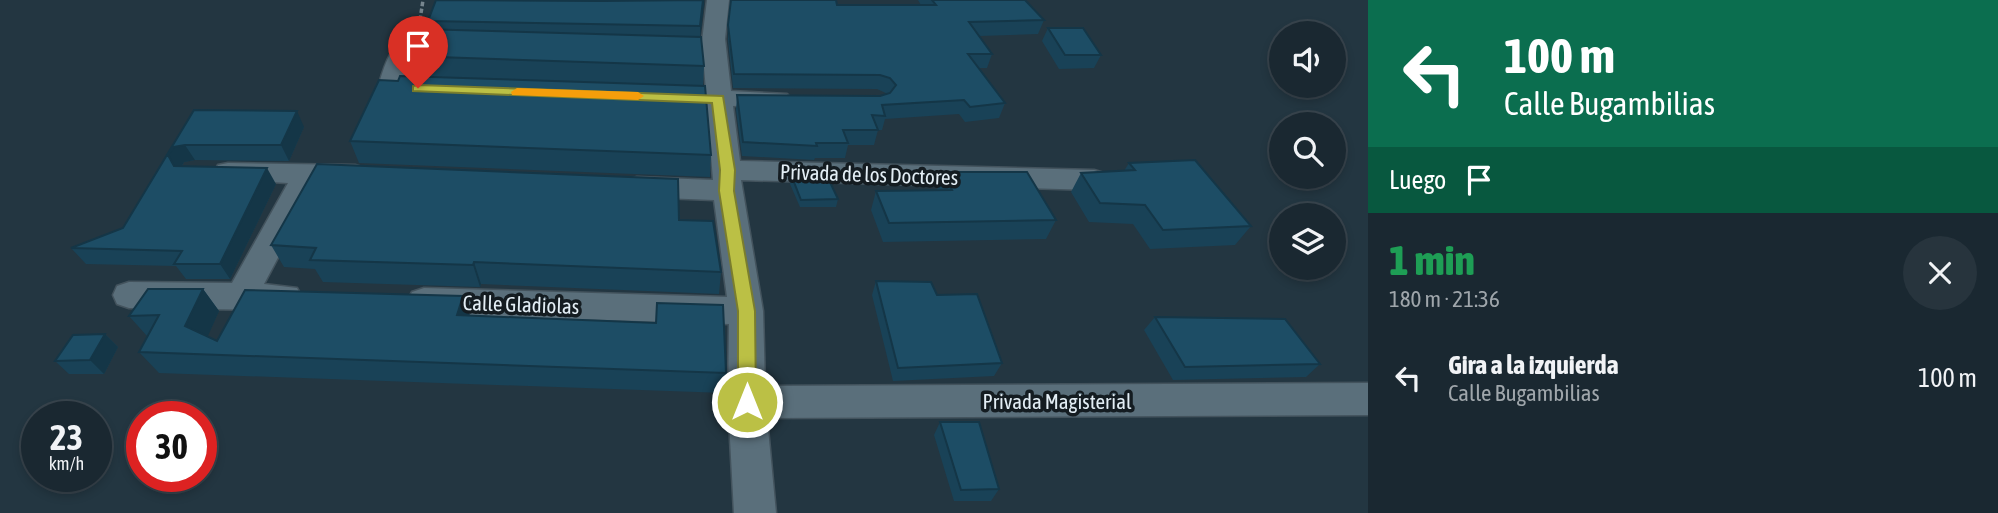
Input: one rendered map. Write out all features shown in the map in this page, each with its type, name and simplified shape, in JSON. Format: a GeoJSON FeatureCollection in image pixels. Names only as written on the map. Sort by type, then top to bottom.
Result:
{"type":"FeatureCollection","features":[{"type":"Feature","properties":{"kind":"street"},"geometry":{"type":"LineString","coordinates":[[718,0],[713,49],[727,180],[746,311],[747,402],[755,513]]}},
{"type":"Feature","properties":{"kind":"street"},"geometry":{"type":"LineString","coordinates":[[459,90],[391,87],[398,60],[414,41],[482,43]]}},
{"type":"Feature","properties":{"kind":"street"},"geometry":{"type":"LineString","coordinates":[[632,47],[713,49]]}},
{"type":"Feature","properties":{"kind":"street"},"geometry":{"type":"LineString","coordinates":[[636,96],[798,99]]}},
{"type":"Feature","properties":{"kind":"street"},"geometry":{"type":"LineString","coordinates":[[195,172],[378,176]]}},
{"type":"Feature","properties":{"kind":"street"},"geometry":{"type":"LineString","coordinates":[[242,295],[308,173]]}},
{"type":"Feature","properties":{"kind":"street","name":"Privada de los Doctores"},"geometry":{"type":"LineString","coordinates":[[615,186],[727,180],[1094,180]]}},
{"type":"Feature","properties":{"kind":"street"},"geometry":{"type":"LineString","coordinates":[[129,295],[310,298]]}},
{"type":"Feature","properties":{"kind":"street","name":"Calle Gladiolas"},"geometry":{"type":"LineString","coordinates":[[392,300],[746,311]]}},
{"type":"Feature","properties":{"kind":"street","name":"Privada Magisterial"},"geometry":{"type":"LineString","coordinates":[[747,402],[1368,399]]}},
{"type":"Feature","properties":{"kind":"building"},"geometry":{"type":"Polygon","coordinates":[[[436,0],[703,0],[700,26],[428,21],[436,0]]]}},
{"type":"Feature","properties":{"kind":"building"},"geometry":{"type":"Polygon","coordinates":[[[731,0],[836,0],[837,5],[936,5],[932,0],[1025,0],[1044,20],[969,22],[992,54],[968,54],[1005,103],[970,107],[964,100],[882,105],[885,116],[872,115],[878,130],[843,130],[848,143],[816,143],[817,146],[743,142],[737,95],[880,96],[890,93],[896,85],[890,78],[880,75],[734,74],[728,25],[731,0]]]}},
{"type":"Feature","properties":{"kind":"building"},"geometry":{"type":"Polygon","coordinates":[[[1048,28],[1083,28],[1101,55],[1065,55],[1048,28]]]}},
{"type":"Feature","properties":{"kind":"building"},"geometry":{"type":"Polygon","coordinates":[[[419,29],[701,37],[704,66],[408,56],[419,29]]]}},
{"type":"Feature","properties":{"kind":"building"},"geometry":{"type":"Polygon","coordinates":[[[400,76],[705,86],[711,155],[350,141],[379,80],[398,81],[400,76]]]}},
{"type":"Feature","properties":{"kind":"building"},"geometry":{"type":"Polygon","coordinates":[[[194,110],[297,111],[281,145],[185,145],[174,147],[168,155],[174,166],[267,168],[220,264],[174,264],[182,251],[71,248],[123,228],[194,110]]]}},
{"type":"Feature","properties":{"kind":"building"},"geometry":{"type":"Polygon","coordinates":[[[1195,160],[1251,226],[1163,230],[1145,205],[1100,203],[1081,173],[1135,170],[1129,163],[1195,160]]]}},
{"type":"Feature","properties":{"kind":"building"},"geometry":{"type":"Polygon","coordinates":[[[317,164],[678,179],[679,220],[713,221],[721,272],[474,262],[473,265],[310,260],[316,248],[271,245],[317,164]]]}},
{"type":"Feature","properties":{"kind":"building"},"geometry":{"type":"Polygon","coordinates":[[[943,172],[1027,172],[1056,220],[889,223],[876,191],[952,190],[943,172]]]}},
{"type":"Feature","properties":{"kind":"building"},"geometry":{"type":"Polygon","coordinates":[[[792,177],[828,178],[838,199],[801,200],[792,177]]]}},
{"type":"Feature","properties":{"kind":"building"},"geometry":{"type":"Polygon","coordinates":[[[876,281],[931,282],[937,295],[977,294],[1002,363],[898,368],[876,281]]]}},
{"type":"Feature","properties":{"kind":"building"},"geometry":{"type":"Polygon","coordinates":[[[148,289],[203,289],[185,326],[217,341],[245,290],[463,296],[457,315],[656,323],[657,303],[723,305],[726,373],[139,352],[159,315],[129,316],[148,289]]]}},
{"type":"Feature","properties":{"kind":"building"},"geometry":{"type":"Polygon","coordinates":[[[1155,317],[1285,319],[1320,364],[1185,367],[1155,317]]]}},
{"type":"Feature","properties":{"kind":"building"},"geometry":{"type":"Polygon","coordinates":[[[105,334],[90,360],[55,361],[73,335],[105,334]]]}},
{"type":"Feature","properties":{"kind":"building"},"geometry":{"type":"Polygon","coordinates":[[[940,422],[979,422],[999,489],[961,490],[940,422]]]}},
{"type":"Feature","properties":{"kind":"slow traffic"},"geometry":{"type":"LineString","coordinates":[[517,92],[638,96]]}},
{"type":"Feature","properties":{"kind":"route"},"geometry":{"type":"LineString","coordinates":[[418,88],[718,99],[727,191],[746,311],[747,402]]}}]}
